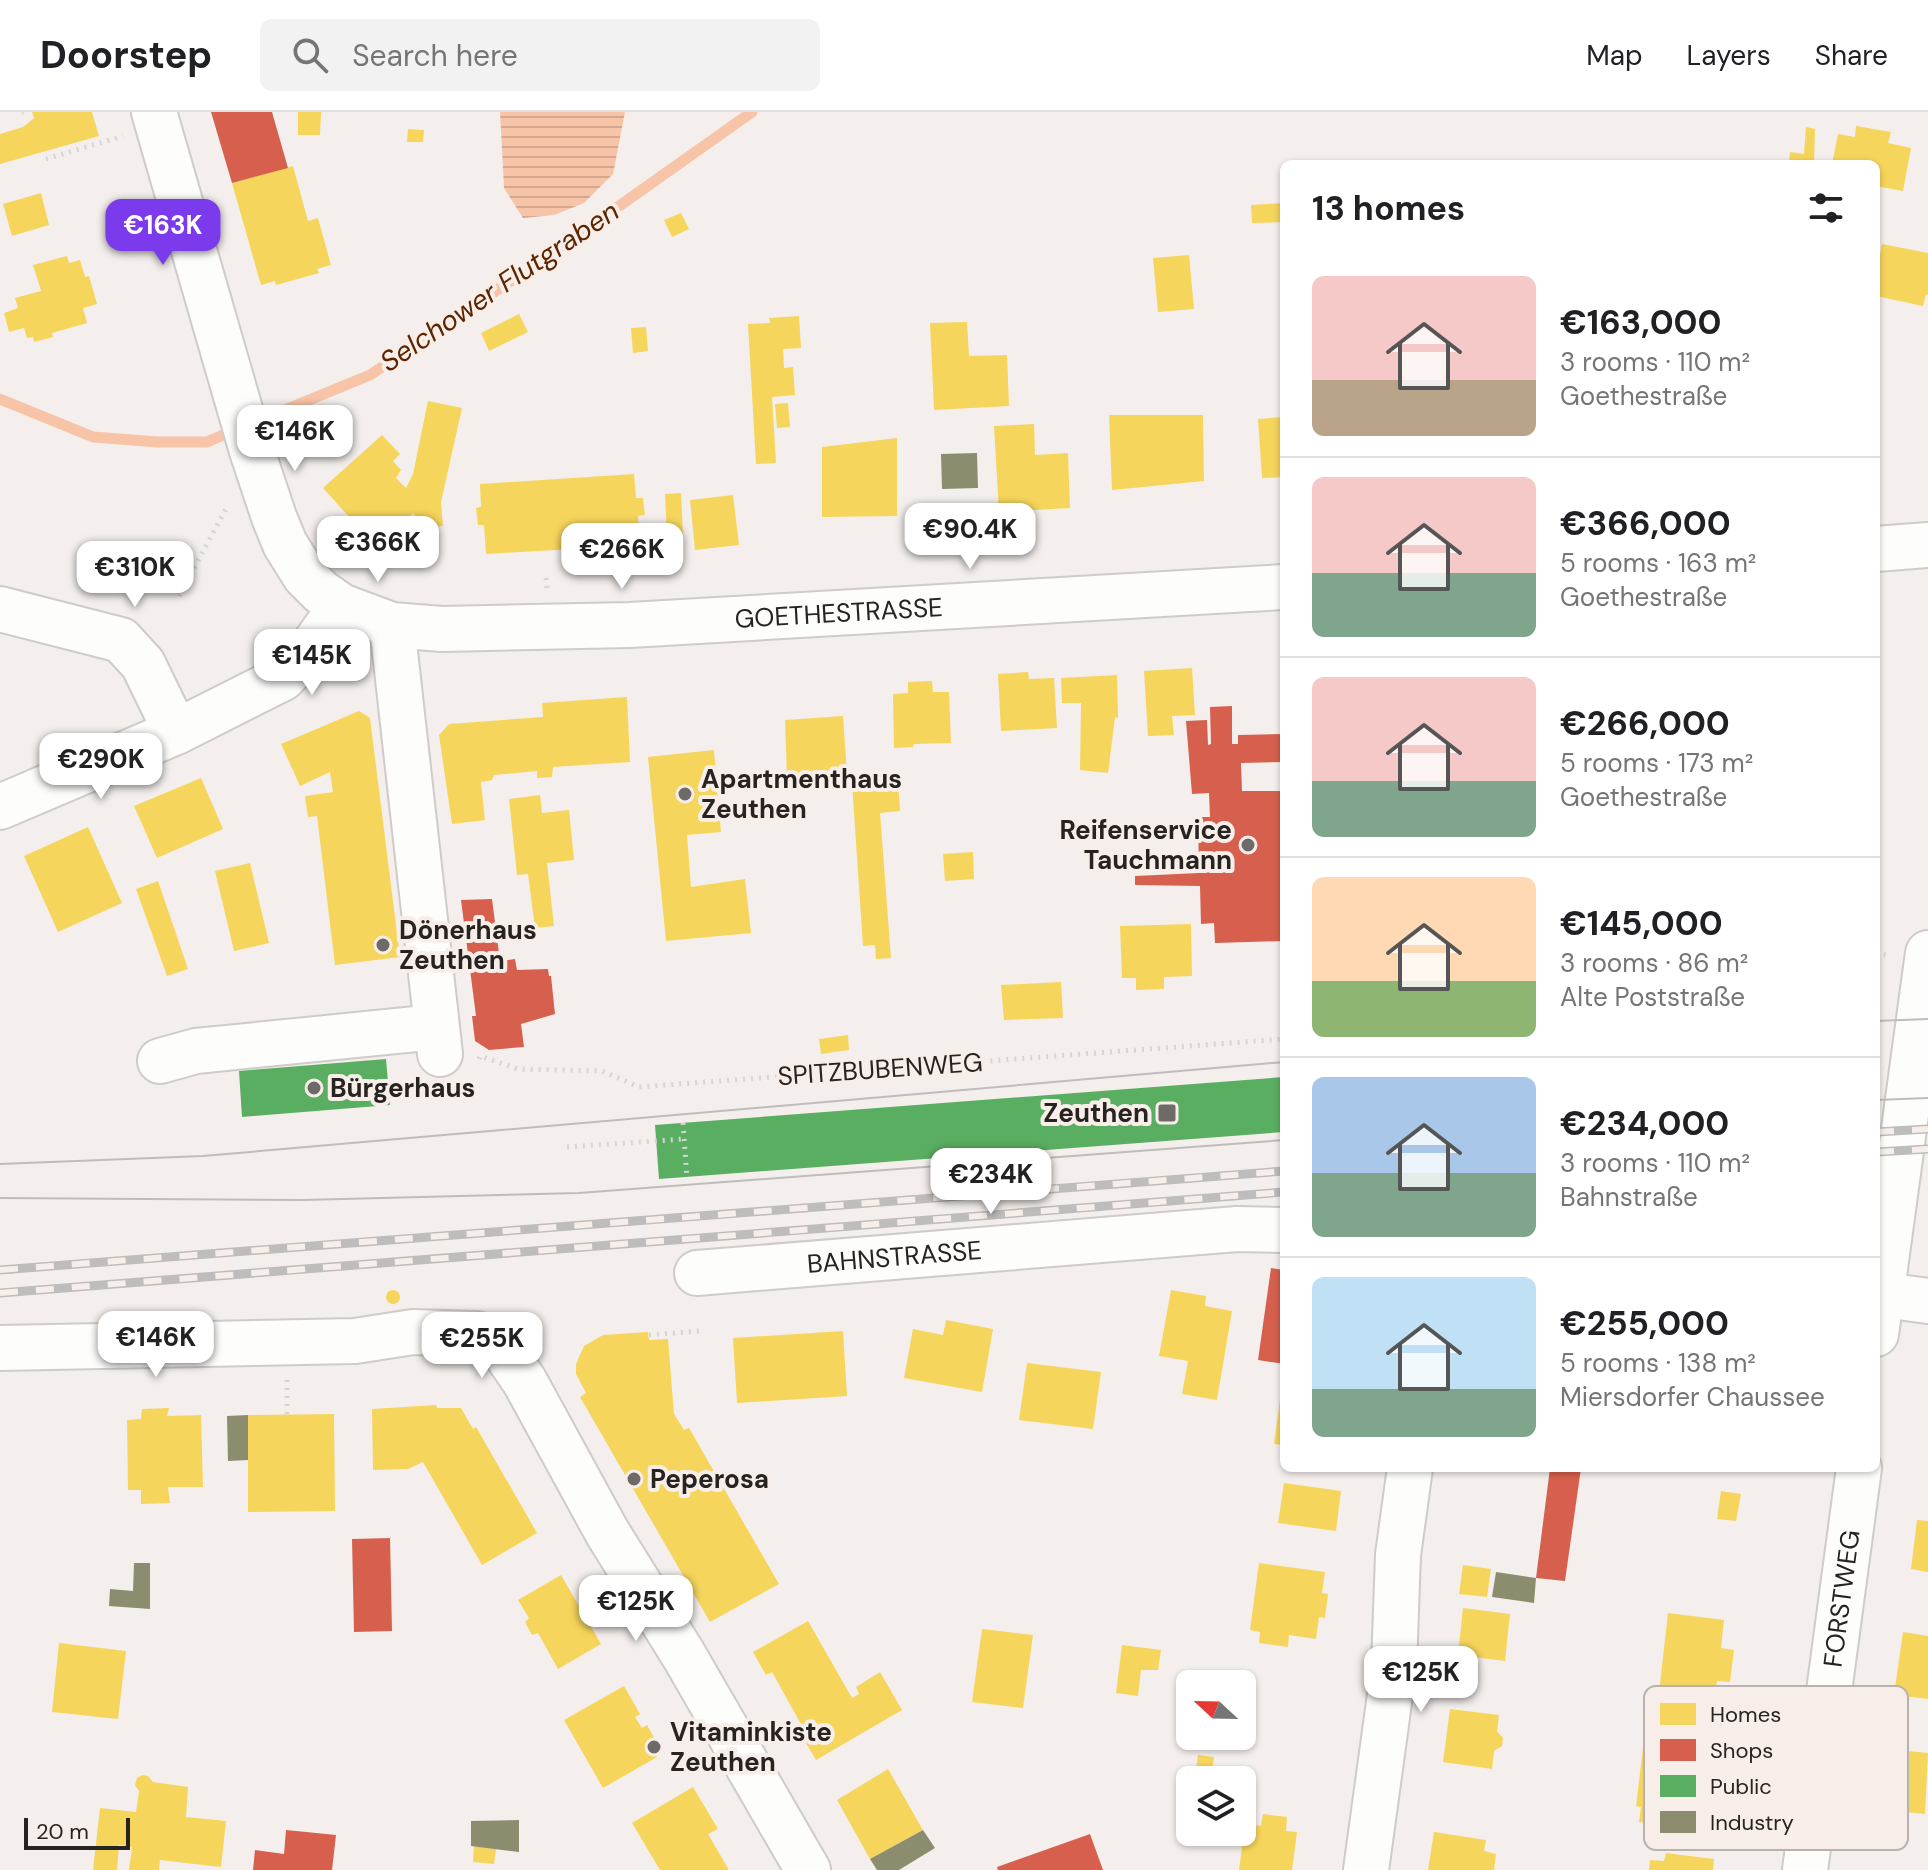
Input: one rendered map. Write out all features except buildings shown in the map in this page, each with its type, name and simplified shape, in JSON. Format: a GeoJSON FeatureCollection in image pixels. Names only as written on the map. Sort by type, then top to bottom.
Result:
{"type":"FeatureCollection","features":[{"type":"Feature","properties":{"kind":"street","name":"GOETHESTRASSE"},"geometry":{"type":"LineString","coordinates":[[143,123],[285,544],[305,576],[341,606],[392,625],[442,629],[630,625],[1280,587]]}},
{"type":"Feature","properties":{"kind":"street"},"geometry":{"type":"LineString","coordinates":[[1880,549],[1928,545]]}},
{"type":"Feature","properties":{"kind":"street"},"geometry":{"type":"LineString","coordinates":[[0,807],[176,732],[283,678],[310,650],[341,606]]}},
{"type":"Feature","properties":{"kind":"street"},"geometry":{"type":"LineString","coordinates":[[0,609],[121,640],[143,664],[176,732]]}},
{"type":"Feature","properties":{"kind":"street"},"geometry":{"type":"LineString","coordinates":[[160,1061],[196,1051],[452,1046],[392,625]]}},
{"type":"Feature","properties":{"kind":"street"},"geometry":{"type":"LineString","coordinates":[[1880,1294],[1928,953]]}},
{"type":"Feature","properties":{"kind":"street","name":"BAHNSTRASSE"},"geometry":{"type":"LineString","coordinates":[[697,1273],[1237,1229],[1280,1230]]}},
{"type":"Feature","properties":{"kind":"street"},"geometry":{"type":"LineString","coordinates":[[1880,1308],[1928,1301]]}},
{"type":"Feature","properties":{"kind":"street"},"geometry":{"type":"LineString","coordinates":[[0,1348],[355,1341],[413,1332],[477,1334],[499,1344],[525,1382],[607,1532],[683,1654],[808,1870]]}},
{"type":"Feature","properties":{"kind":"street"},"geometry":{"type":"LineString","coordinates":[[1366,1870],[1394,1666],[1398,1555],[1409,1472]]}},
{"type":"Feature","properties":{"kind":"street","name":"FORSTWEG"},"geometry":{"type":"LineString","coordinates":[[1830,1686],[1858,1472]]}},
{"type":"Feature","properties":{"kind":"street","name":"FORSTWEG"},"geometry":{"type":"LineString","coordinates":[[1805,1870],[1808,1850]]}},
{"type":"Feature","properties":{"kind":"path"},"geometry":{"type":"LineString","coordinates":[[46,159],[143,123]]}},
{"type":"Feature","properties":{"kind":"path"},"geometry":{"type":"LineString","coordinates":[[179,596],[229,504]]}},
{"type":"Feature","properties":{"kind":"path","name":"SPITZBUBENWEG"},"geometry":{"type":"LineString","coordinates":[[452,1046],[518,1069],[602,1071],[639,1087],[1280,1039]]}},
{"type":"Feature","properties":{"kind":"path"},"geometry":{"type":"LineString","coordinates":[[683,1123],[687,1178]]}},
{"type":"Feature","properties":{"kind":"path"},"geometry":{"type":"LineString","coordinates":[[567,1147],[684,1139]]}},
{"type":"Feature","properties":{"kind":"path"},"geometry":{"type":"LineString","coordinates":[[649,1335],[700,1331]]}},
{"type":"Feature","properties":{"kind":"shaded area"},"geometry":{"type":"Polygon","coordinates":[[[500,112],[625,112],[613,174],[584,203],[554,215],[523,218],[504,188],[500,112]]]}},
{"type":"Feature","properties":{"kind":"waterway","name":"Selchower Flutgraben"},"geometry":{"type":"LineString","coordinates":[[253,423],[370,375],[557,250],[752,112]]}},
{"type":"Feature","properties":{"kind":"waterway","name":"Selchower Flutgraben"},"geometry":{"type":"LineString","coordinates":[[0,399],[93,437],[207,442],[237,429]]}},
{"type":"Feature","properties":{"kind":"tram line"},"geometry":{"type":"LineString","coordinates":[[1880,1021],[1928,1019]]}},
{"type":"Feature","properties":{"kind":"tram line"},"geometry":{"type":"LineString","coordinates":[[0,1164],[203,1156],[1280,1062]]}},
{"type":"Feature","properties":{"kind":"tram line"},"geometry":{"type":"LineString","coordinates":[[1880,1100],[1928,1098]]}},
{"type":"Feature","properties":{"kind":"tram line"},"geometry":{"type":"LineString","coordinates":[[0,1198],[303,1200],[579,1193],[1280,1140]]}},
{"type":"Feature","properties":{"kind":"railway"},"geometry":{"type":"LineString","coordinates":[[1880,1132],[1928,1129]]}},
{"type":"Feature","properties":{"kind":"railway"},"geometry":{"type":"LineString","coordinates":[[1880,1152],[1928,1149]]}},
{"type":"Feature","properties":{"kind":"railway"},"geometry":{"type":"LineString","coordinates":[[0,1270],[1280,1171]]}},
{"type":"Feature","properties":{"kind":"railway"},"geometry":{"type":"LineString","coordinates":[[0,1293],[1280,1192]]}},
{"type":"Feature","properties":{"kind":"place","name":"Apartmenthaus Zeuthen"},"geometry":{"type":"Point","coordinates":[685,794]}},
{"type":"Feature","properties":{"kind":"place","name":"Reifenservice Tauchmann"},"geometry":{"type":"Point","coordinates":[1248,845]}},
{"type":"Feature","properties":{"kind":"place","name":"Dönerhaus Zeuthen"},"geometry":{"type":"Point","coordinates":[383,945]}},
{"type":"Feature","properties":{"kind":"place","name":"Bürgerhaus"},"geometry":{"type":"Point","coordinates":[314,1088]}},
{"type":"Feature","properties":{"kind":"place","name":"Zeuthen"},"geometry":{"type":"Point","coordinates":[1167,1113]}},
{"type":"Feature","properties":{"kind":"place","name":"Peperosa"},"geometry":{"type":"Point","coordinates":[634,1479]}},
{"type":"Feature","properties":{"kind":"place","name":"Vitaminkiste Zeuthen"},"geometry":{"type":"Point","coordinates":[654,1747]}}]}
